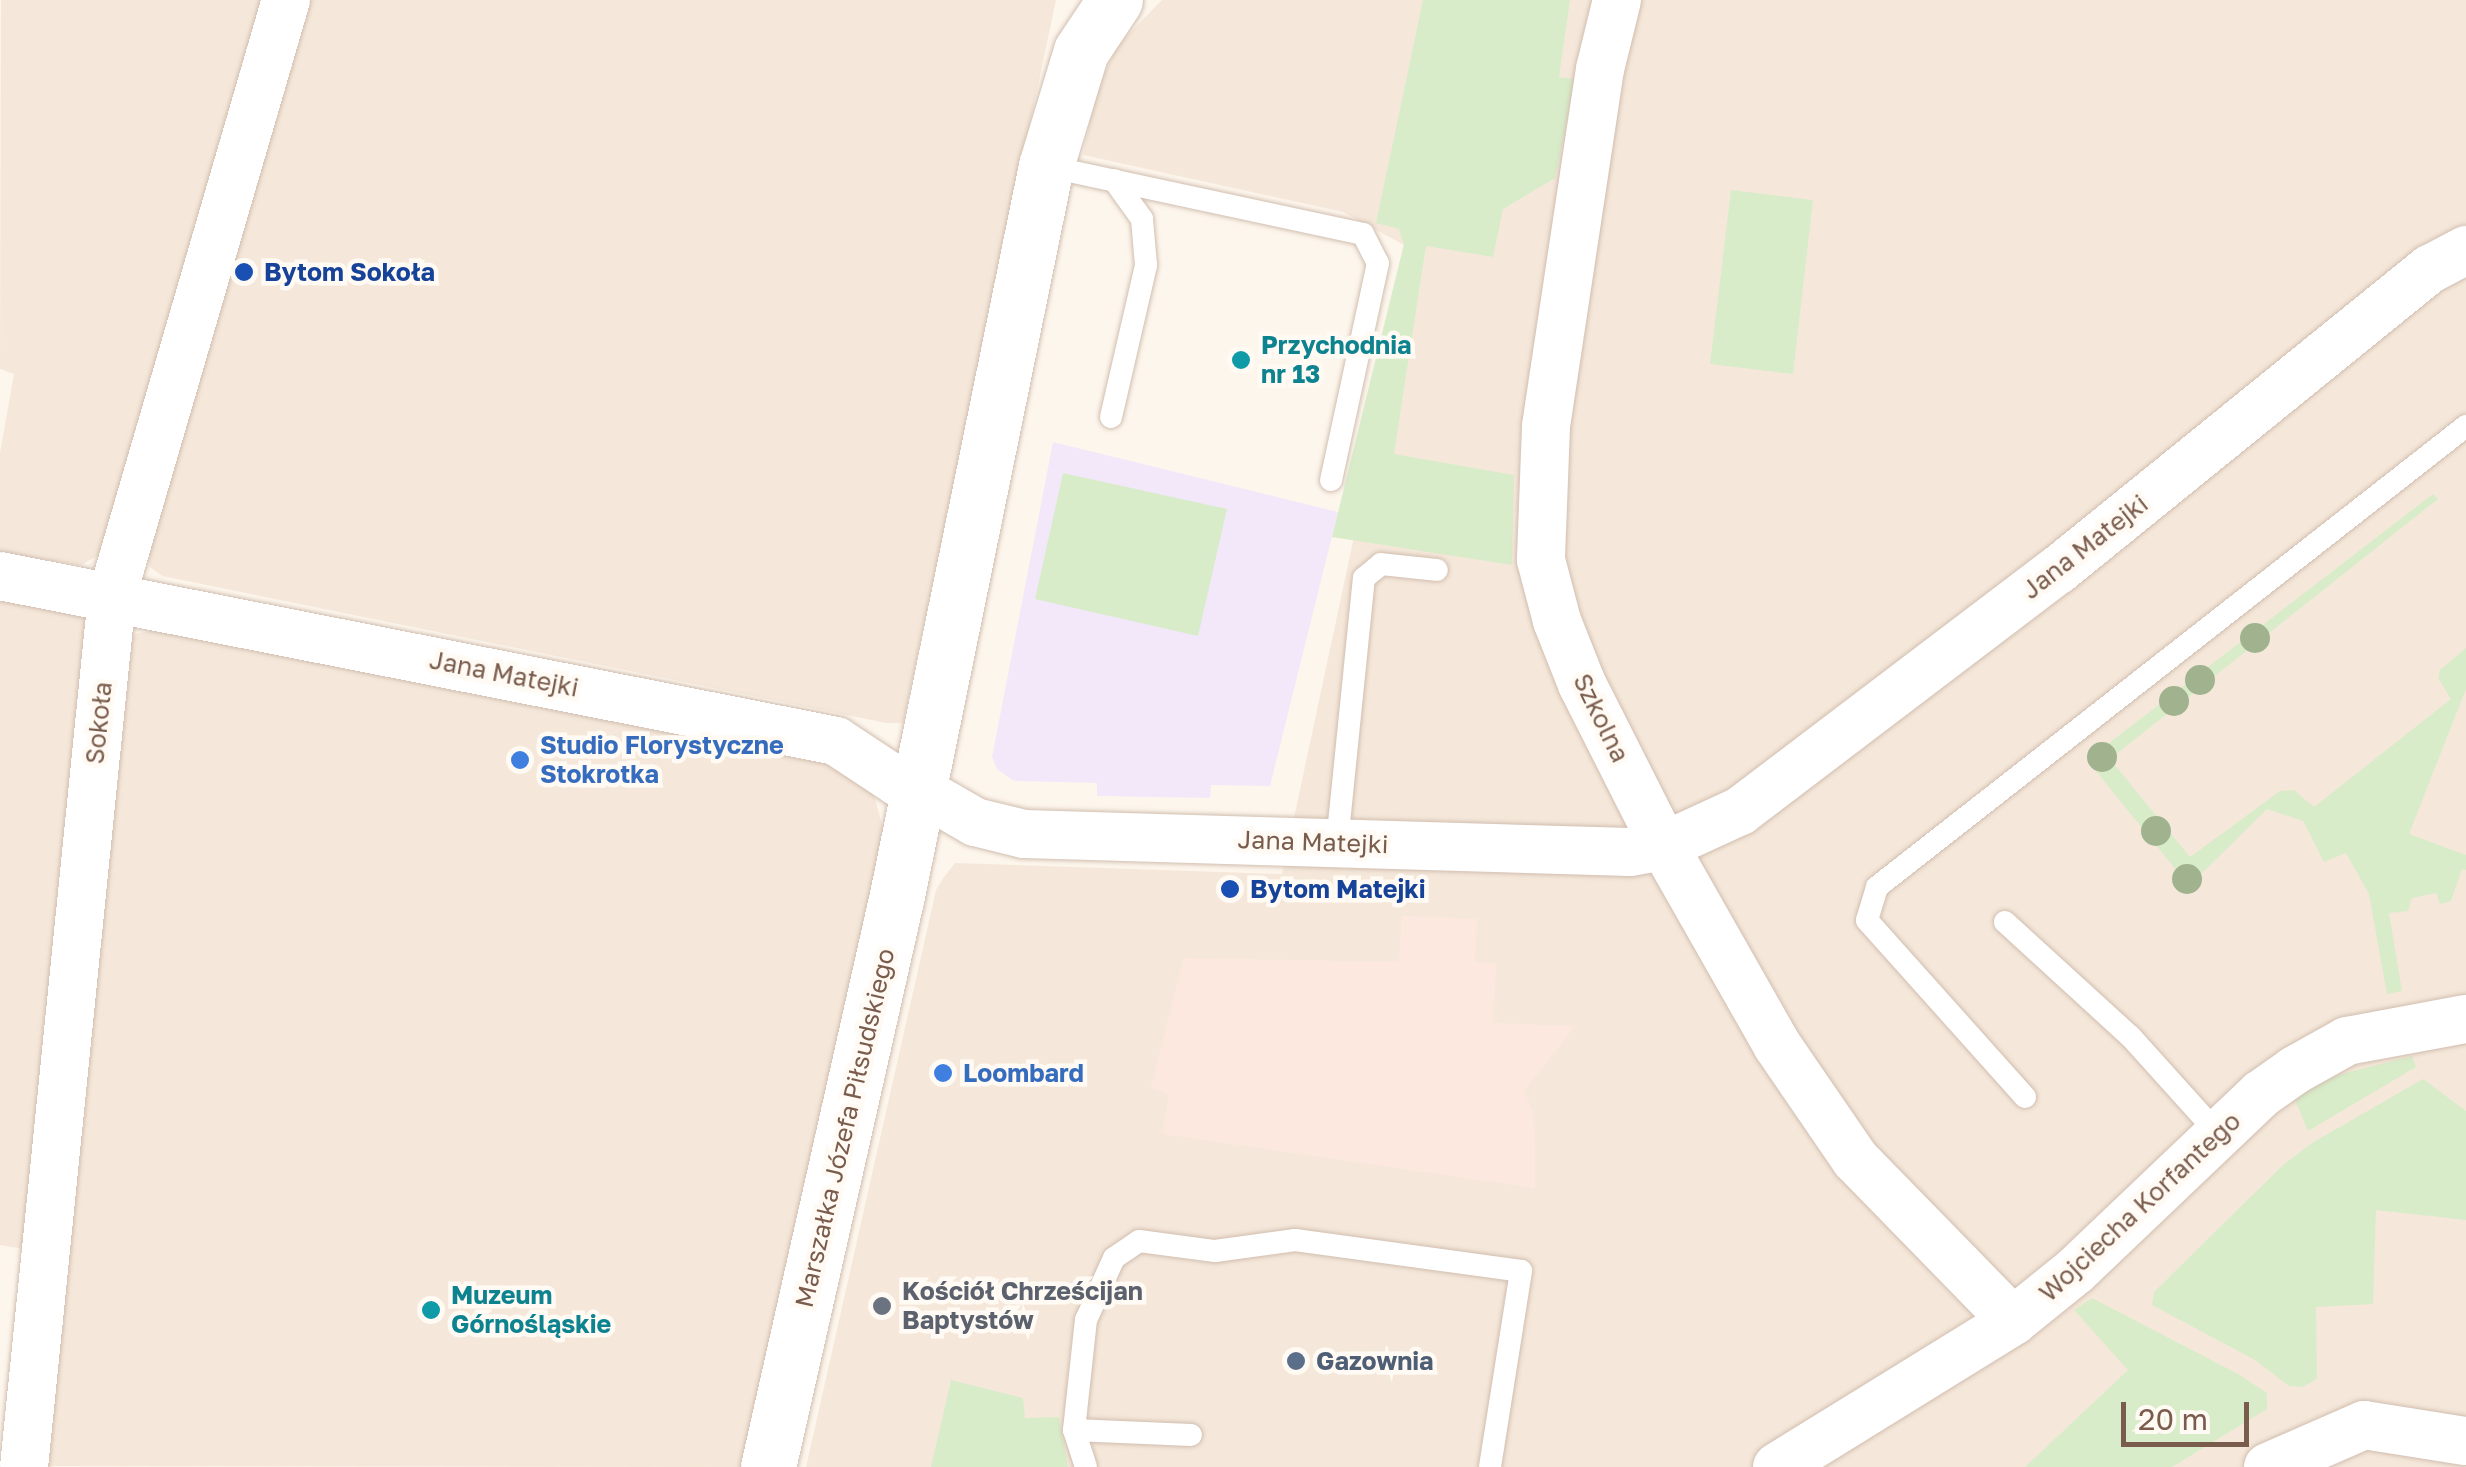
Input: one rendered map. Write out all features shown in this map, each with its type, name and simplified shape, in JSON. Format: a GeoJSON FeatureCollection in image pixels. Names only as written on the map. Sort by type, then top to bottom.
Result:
{"type":"FeatureCollection","features":[{"type":"Feature","properties":{"kind":"main road","name":"Marszałka Józefa Piłsudskiego"},"geometry":{"type":"LineString","coordinates":[[768,1467],[918,789],[1046,166],[1081,51],[1115,0]]}},
{"type":"Feature","properties":{"kind":"street","name":"Sokoła"},"geometry":{"type":"LineString","coordinates":[[24,1467],[112,596],[286,0]]}},
{"type":"Feature","properties":{"kind":"street","name":"Szkolna"},"geometry":{"type":"LineString","coordinates":[[1617,0],[1600,70],[1546,428],[1541,560],[1557,620],[1582,684],[1664,846],[1777,1045],[1854,1159],[2012,1321]]}},
{"type":"Feature","properties":{"kind":"street","name":"Jana Matejki"},"geometry":{"type":"LineString","coordinates":[[0,576],[824,738],[846,746],[898,782],[918,789],[975,822],[1024,834],[1630,852],[1664,846],[1740,810],[2058,570],[2430,269],[2466,250]]}},
{"type":"Feature","properties":{"kind":"street","name":"Wojciecha Korfantego"},"geometry":{"type":"LineString","coordinates":[[1778,1467],[2012,1321],[2075,1272],[2261,1094],[2334,1048],[2466,1020]]}},
{"type":"Feature","properties":{"kind":"street"},"geometry":{"type":"LineString","coordinates":[[2268,1467],[2364,1426],[2463,1448]]}},
{"type":"Feature","properties":{"kind":"lane"},"geometry":{"type":"LineString","coordinates":[[1046,166],[1363,234],[1378,264],[1331,480]]}},
{"type":"Feature","properties":{"kind":"lane"},"geometry":{"type":"LineString","coordinates":[[1112,417],[1146,265],[1142,219],[1114,180]]}},
{"type":"Feature","properties":{"kind":"lane"},"geometry":{"type":"LineString","coordinates":[[2025,1096],[1867,920],[1876,888],[2466,426]]}},
{"type":"Feature","properties":{"kind":"lane"},"geometry":{"type":"LineString","coordinates":[[1337,843],[1364,578],[1381,564],[1437,570]]}},
{"type":"Feature","properties":{"kind":"lane"},"geometry":{"type":"LineString","coordinates":[[2006,922],[2132,1037],[2220,1136]]}},
{"type":"Feature","properties":{"kind":"lane"},"geometry":{"type":"LineString","coordinates":[[1086,1467],[1074,1430],[1086,1320],[1114,1258],[1139,1241],[1215,1252],[1295,1240],[1521,1272],[1490,1467]]}},
{"type":"Feature","properties":{"kind":"lane"},"geometry":{"type":"LineString","coordinates":[[1074,1430],[1191,1436]]}},
{"type":"Feature","properties":{"kind":"shaded area"},"geometry":{"type":"Polygon","coordinates":[[[1,0],[266,0],[109,538],[99,555],[81,565],[0,553],[0,453],[14,374],[0,369],[1,0]]]}},
{"type":"Feature","properties":{"kind":"shaded area"},"geometry":{"type":"Polygon","coordinates":[[[308,0],[1056,0],[903,723],[886,723],[162,576],[150,567],[147,551],[308,0]]]}},
{"type":"Feature","properties":{"kind":"shaded area"},"geometry":{"type":"Polygon","coordinates":[[[1162,0],[2466,0],[2466,1467],[806,1467],[936,890],[955,863],[1282,874],[1415,251],[1343,212],[1083,155],[1097,89],[1118,45],[1162,0]]]}},
{"type":"Feature","properties":{"kind":"shaded area"},"geometry":{"type":"Polygon","coordinates":[[[1053,442],[1338,512],[1270,786],[1211,785],[1210,798],[1097,796],[1097,783],[1014,781],[997,769],[992,757],[1053,442]]]}},
{"type":"Feature","properties":{"kind":"shaded area"},"geometry":{"type":"Polygon","coordinates":[[[0,600],[81,615],[90,625],[30,1250],[0,1245],[0,600]]]}},
{"type":"Feature","properties":{"kind":"shaded area"},"geometry":{"type":"Polygon","coordinates":[[[155,630],[835,766],[857,777],[874,795],[884,832],[747,1467],[49,1466],[44,1460],[128,642],[135,634],[155,630]]]}},
{"type":"Feature","properties":{"kind":"shaded area"},"geometry":{"type":"Polygon","coordinates":[[[1402,916],[1477,919],[1475,962],[1496,963],[1493,1023],[1575,1026],[1524,1091],[1534,1115],[1535,1188],[1163,1134],[1169,1094],[1151,1088],[1184,958],[1399,962],[1402,916]]]}},
{"type":"Feature","properties":{"kind":"green space"},"geometry":{"type":"Polygon","coordinates":[[[1423,0],[1570,0],[1559,77],[1576,79],[1555,178],[1503,209],[1493,257],[1426,246],[1394,454],[1514,475],[1512,565],[1332,537],[1404,244],[1399,229],[1376,223],[1423,0]]]}},
{"type":"Feature","properties":{"kind":"green space"},"geometry":{"type":"Polygon","coordinates":[[[1731,190],[1813,200],[1793,374],[1710,364],[1731,190]]]}},
{"type":"Feature","properties":{"kind":"green space"},"geometry":{"type":"Polygon","coordinates":[[[1063,473],[1227,509],[1198,636],[1035,599],[1063,473]]]}},
{"type":"Feature","properties":{"kind":"green space"},"geometry":{"type":"Polygon","coordinates":[[[2433,494],[2438,499],[2110,759],[2190,857],[2280,791],[2294,790],[2314,807],[2451,699],[2438,678],[2440,670],[2466,648],[2466,689],[2409,834],[2466,855],[2466,870],[2462,869],[2451,901],[2440,904],[2436,893],[2412,898],[2408,911],[2389,913],[2402,991],[2387,994],[2369,894],[2346,853],[2324,862],[2303,821],[2267,809],[2189,886],[2087,760],[2433,494]]]}},
{"type":"Feature","properties":{"kind":"green space"},"geometry":{"type":"Polygon","coordinates":[[[2412,1056],[2416,1067],[2308,1131],[2292,1093],[2330,1077],[2412,1056]]]}},
{"type":"Feature","properties":{"kind":"green space"},"geometry":{"type":"Polygon","coordinates":[[[2423,1079],[2466,1111],[2466,1220],[2376,1210],[2373,1304],[2316,1307],[2317,1379],[2303,1387],[2289,1386],[2255,1360],[2152,1305],[2154,1292],[2283,1165],[2312,1143],[2423,1079]]]}},
{"type":"Feature","properties":{"kind":"green space"},"geometry":{"type":"Polygon","coordinates":[[[2092,1298],[2238,1374],[2267,1393],[2267,1409],[2172,1467],[2025,1467],[2128,1370],[2074,1310],[2092,1298]]]}},
{"type":"Feature","properties":{"kind":"green space"},"geometry":{"type":"Polygon","coordinates":[[[951,1380],[1023,1398],[1025,1418],[1059,1417],[1068,1467],[931,1467],[951,1380]]]}},
{"type":"Feature","properties":{"kind":"place","name":"Bytom Sokoła"},"geometry":{"type":"Point","coordinates":[244,272]}},
{"type":"Feature","properties":{"kind":"place","name":"Przychodnia nr 13"},"geometry":{"type":"Point","coordinates":[1241,360]}},
{"type":"Feature","properties":{"kind":"place","name":"Studio Florystyczne Stokrotka"},"geometry":{"type":"Point","coordinates":[520,760]}},
{"type":"Feature","properties":{"kind":"place","name":"Bytom Matejki"},"geometry":{"type":"Point","coordinates":[1230,889]}},
{"type":"Feature","properties":{"kind":"place","name":"Loombard"},"geometry":{"type":"Point","coordinates":[943,1073]}},
{"type":"Feature","properties":{"kind":"place","name":"Kościół Chrześcijan Baptystów"},"geometry":{"type":"Point","coordinates":[882,1306]}},
{"type":"Feature","properties":{"kind":"place","name":"Muzeum Górnośląskie"},"geometry":{"type":"Point","coordinates":[431,1310]}},
{"type":"Feature","properties":{"kind":"place","name":"Gazownia"},"geometry":{"type":"Point","coordinates":[1296,1361]}}]}
